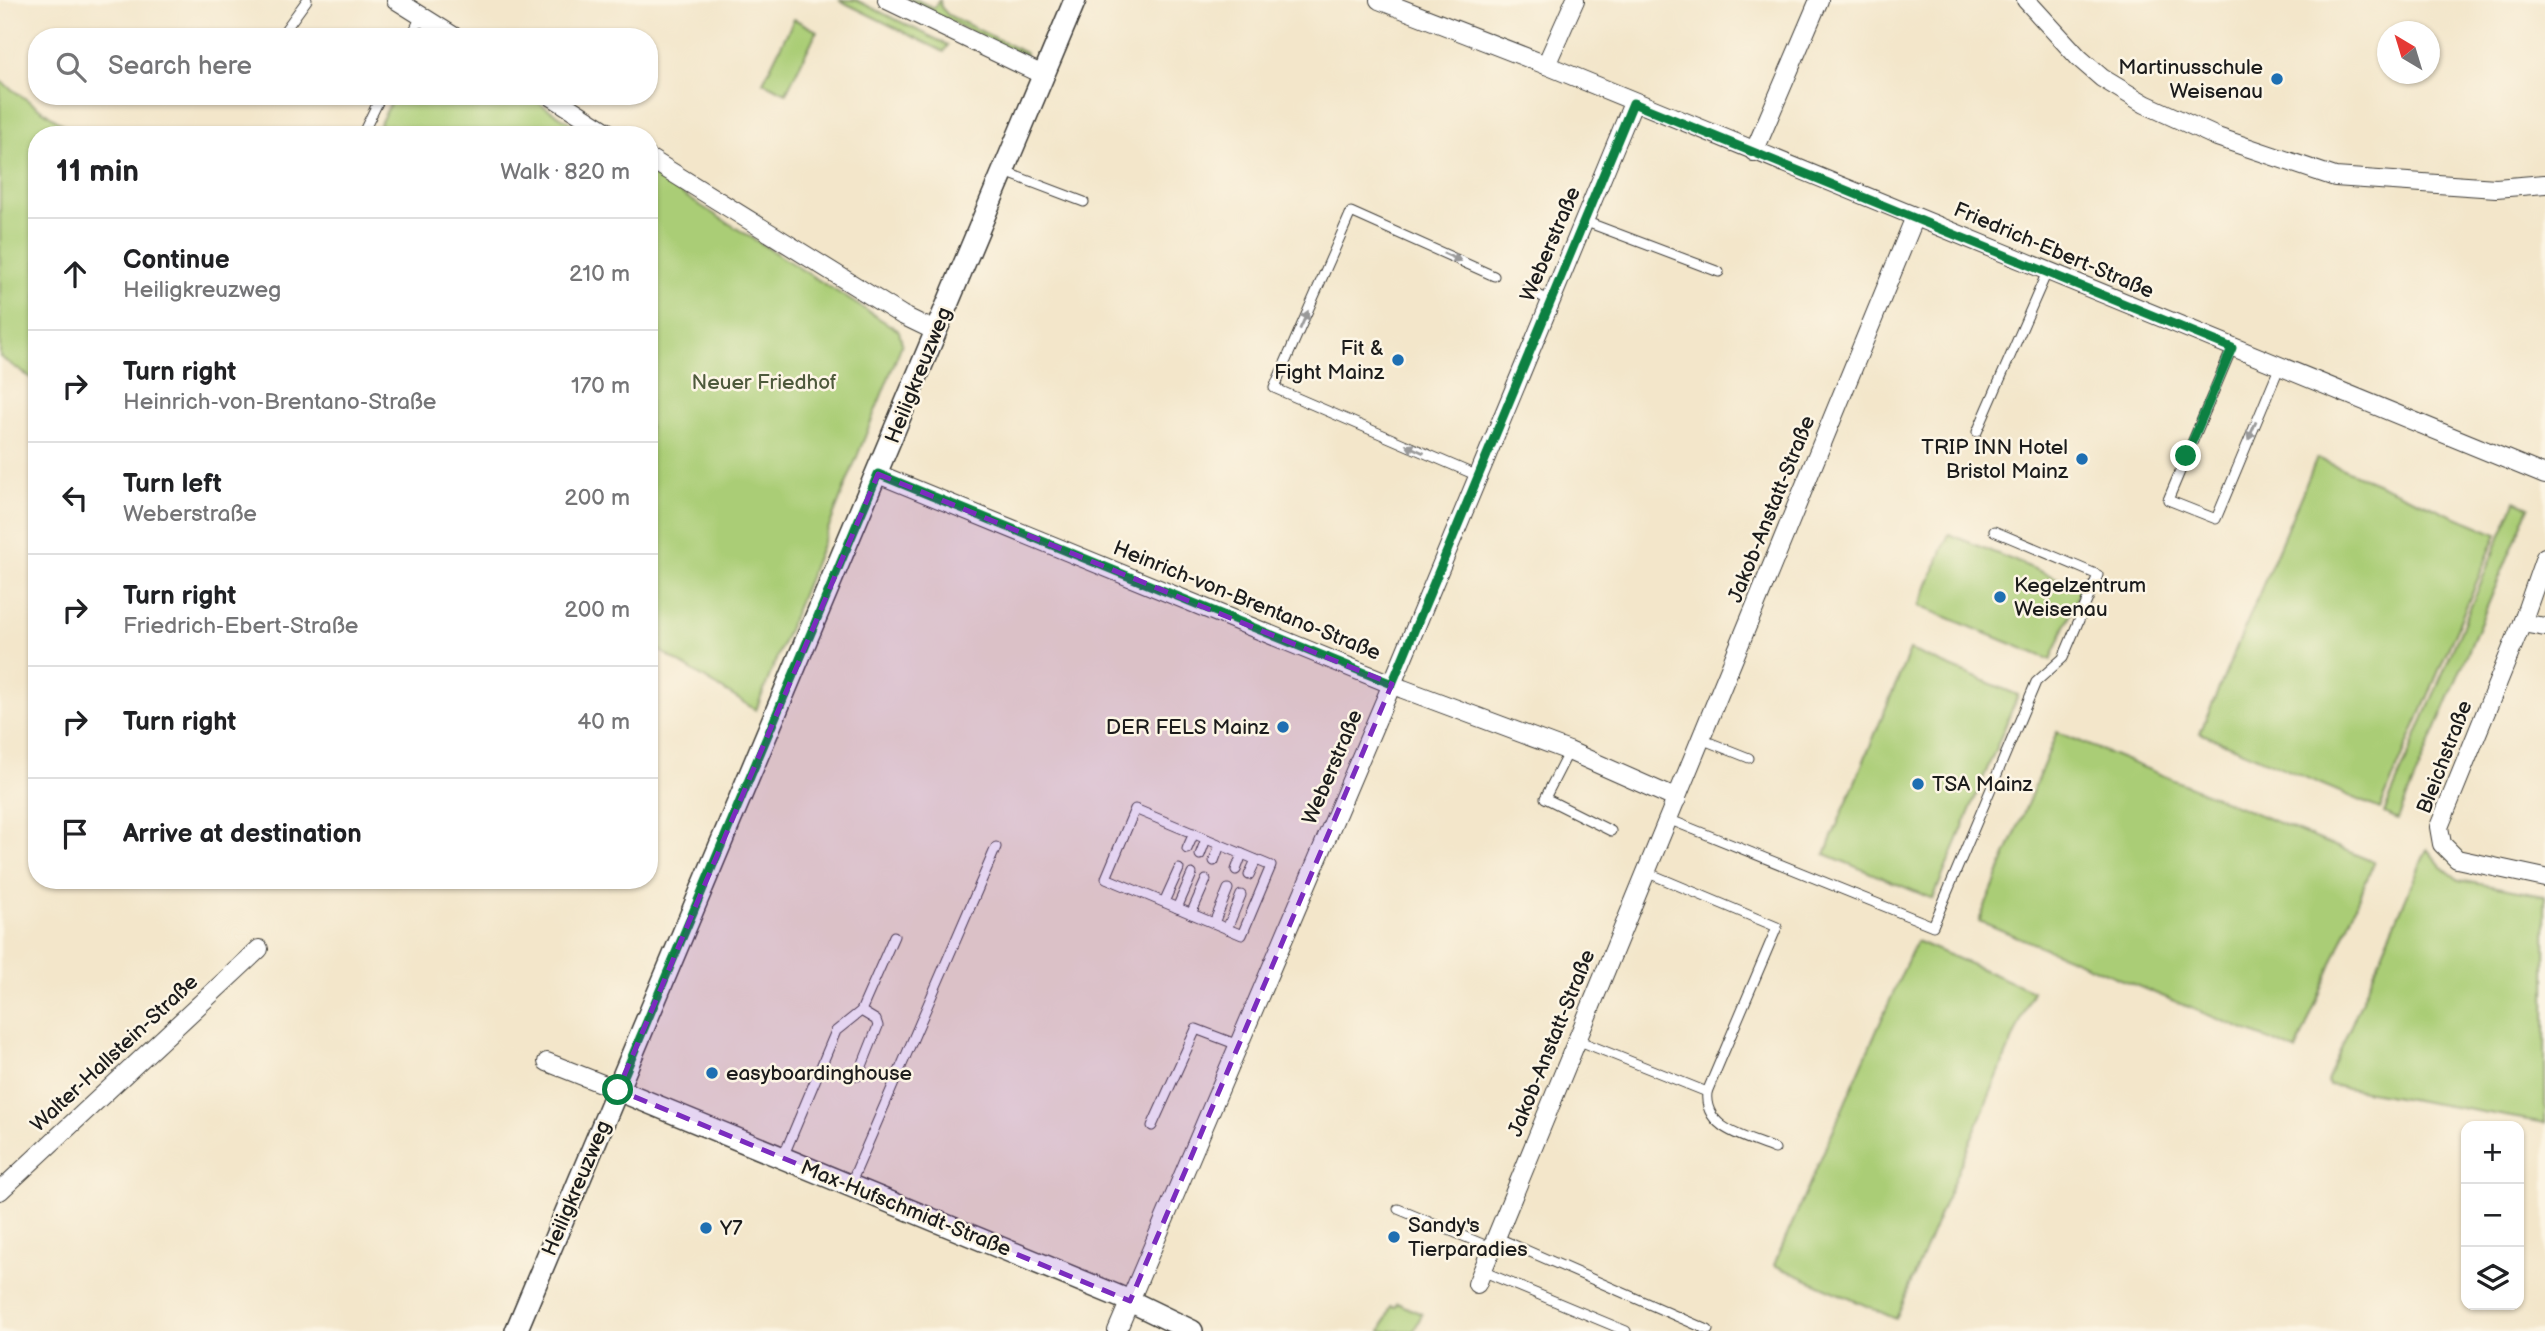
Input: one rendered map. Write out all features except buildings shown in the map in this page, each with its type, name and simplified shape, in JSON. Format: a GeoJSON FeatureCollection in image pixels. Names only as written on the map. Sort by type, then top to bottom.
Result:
{"type":"FeatureCollection","features":[{"type":"Feature","properties":{"kind":"street"},"geometry":{"type":"LineString","coordinates":[[887,0],[1043,75]]}},
{"type":"Feature","properties":{"kind":"street","name":"Heiligkreuzweg"},"geometry":{"type":"LineString","coordinates":[[516,1331],[1075,0]]}},
{"type":"Feature","properties":{"kind":"street","name":"Friedrich-Ebert-Straße"},"geometry":{"type":"LineString","coordinates":[[1379,0],[1546,65],[1633,103],[2545,475]]}},
{"type":"Feature","properties":{"kind":"street"},"geometry":{"type":"LineString","coordinates":[[1546,65],[1575,0]]}},
{"type":"Feature","properties":{"kind":"street"},"geometry":{"type":"LineString","coordinates":[[1754,152],[1819,0]]}},
{"type":"Feature","properties":{"kind":"street"},"geometry":{"type":"LineString","coordinates":[[2026,0],[2079,58],[2102,78],[2145,104],[2217,138],[2335,177],[2497,188],[2545,184]]}},
{"type":"Feature","properties":{"kind":"street"},"geometry":{"type":"LineString","coordinates":[[399,1],[440,28]]}},
{"type":"Feature","properties":{"kind":"street","name":"Weberstraße"},"geometry":{"type":"LineString","coordinates":[[1117,1331],[1392,684],[1633,103]]}},
{"type":"Feature","properties":{"kind":"street"},"geometry":{"type":"LineString","coordinates":[[565,105],[598,126]]}},
{"type":"Feature","properties":{"kind":"street"},"geometry":{"type":"LineString","coordinates":[[658,164],[902,315],[935,331]]}},
{"type":"Feature","properties":{"kind":"street","name":"Jakob-Anstatt-Straße"},"geometry":{"type":"LineString","coordinates":[[1480,1277],[1915,217]]}},
{"type":"Feature","properties":{"kind":"street","name":"Heinrich-von-Brentano-Straße"},"geometry":{"type":"LineString","coordinates":[[878,474],[1392,684],[1569,751],[1677,799]]}},
{"type":"Feature","properties":{"kind":"street","name":"Bleichstraße"},"geometry":{"type":"LineString","coordinates":[[2545,557],[2522,623],[2439,827],[2442,844],[2457,859],[2545,878]]}},
{"type":"Feature","properties":{"kind":"street"},"geometry":{"type":"LineString","coordinates":[[2522,623],[2545,627]]}},
{"type":"Feature","properties":{"kind":"street","name":"Walter-Hallstein-Straße"},"geometry":{"type":"LineString","coordinates":[[0,1191],[259,949]]}},
{"type":"Feature","properties":{"kind":"street"},"geometry":{"type":"LineString","coordinates":[[547,1062],[618,1090]]}},
{"type":"Feature","properties":{"kind":"street","name":"Max-Hufschmidt-Straße"},"geometry":{"type":"LineString","coordinates":[[618,1090],[1130,1301],[1184,1330]]}},
{"type":"Feature","properties":{"kind":"lane"},"geometry":{"type":"LineString","coordinates":[[287,28],[307,0]]}},
{"type":"Feature","properties":{"kind":"lane"},"geometry":{"type":"LineString","coordinates":[[415,28],[421,16]]}},
{"type":"Feature","properties":{"kind":"lane"},"geometry":{"type":"LineString","coordinates":[[367,126],[377,105]]}},
{"type":"Feature","properties":{"kind":"lane"},"geometry":{"type":"LineString","coordinates":[[1003,171],[1084,202]]}},
{"type":"Feature","properties":{"kind":"lane"},"geometry":{"type":"LineString","coordinates":[[1478,476],[1275,388],[1352,212],[1493,276]]}},
{"type":"Feature","properties":{"kind":"lane"},"geometry":{"type":"LineString","coordinates":[[1584,221],[1719,272]]}},
{"type":"Feature","properties":{"kind":"lane"},"geometry":{"type":"LineString","coordinates":[[1977,432],[2048,272]]}},
{"type":"Feature","properties":{"kind":"lane"},"geometry":{"type":"LineString","coordinates":[[1526,289],[1551,301]]}},
{"type":"Feature","properties":{"kind":"lane"},"geometry":{"type":"LineString","coordinates":[[2232,348],[2168,500],[2216,519],[2279,368]]}},
{"type":"Feature","properties":{"kind":"lane"},"geometry":{"type":"LineString","coordinates":[[1668,819],[1933,926],[2036,682],[2063,658],[2098,575],[1994,531]]}},
{"type":"Feature","properties":{"kind":"lane"},"geometry":{"type":"LineString","coordinates":[[1701,738],[1749,758]]}},
{"type":"Feature","properties":{"kind":"lane"},"geometry":{"type":"LineString","coordinates":[[1569,751],[1545,798],[1611,831]]}},
{"type":"Feature","properties":{"kind":"lane"},"geometry":{"type":"LineString","coordinates":[[1135,809],[1206,839],[1271,866],[1242,935],[1106,878],[1135,809]]}},
{"type":"Feature","properties":{"kind":"lane"},"geometry":{"type":"LineString","coordinates":[[1187,849],[1194,833]]}},
{"type":"Feature","properties":{"kind":"lane"},"geometry":{"type":"LineString","coordinates":[[1200,855],[1206,839]]}},
{"type":"Feature","properties":{"kind":"lane"},"geometry":{"type":"LineString","coordinates":[[1214,861],[1220,845]]}},
{"type":"Feature","properties":{"kind":"lane"},"geometry":{"type":"LineString","coordinates":[[850,1185],[996,848]]}},
{"type":"Feature","properties":{"kind":"lane"},"geometry":{"type":"LineString","coordinates":[[1236,870],[1242,854]]}},
{"type":"Feature","properties":{"kind":"lane"},"geometry":{"type":"LineString","coordinates":[[1249,875],[1256,860]]}},
{"type":"Feature","properties":{"kind":"lane"},"geometry":{"type":"LineString","coordinates":[[1164,902],[1179,869]]}},
{"type":"Feature","properties":{"kind":"lane"},"geometry":{"type":"LineString","coordinates":[[1646,872],[1777,927],[1707,1092],[1707,1110],[1720,1126],[1775,1149]]}},
{"type":"Feature","properties":{"kind":"lane"},"geometry":{"type":"LineString","coordinates":[[1177,908],[1192,874]]}},
{"type":"Feature","properties":{"kind":"lane"},"geometry":{"type":"LineString","coordinates":[[1191,914],[1206,880]]}},
{"type":"Feature","properties":{"kind":"lane"},"geometry":{"type":"LineString","coordinates":[[1214,923],[1228,889]]}},
{"type":"Feature","properties":{"kind":"lane"},"geometry":{"type":"LineString","coordinates":[[1227,929],[1241,895]]}},
{"type":"Feature","properties":{"kind":"lane"},"geometry":{"type":"LineString","coordinates":[[783,1157],[836,1031],[861,1011],[894,936]]}},
{"type":"Feature","properties":{"kind":"lane"},"geometry":{"type":"LineString","coordinates":[[858,1076],[878,1026],[870,1014],[861,1011]]}},
{"type":"Feature","properties":{"kind":"lane"},"geometry":{"type":"LineString","coordinates":[[1152,1126],[1196,1028],[1238,1045]]}},
{"type":"Feature","properties":{"kind":"lane"},"geometry":{"type":"LineString","coordinates":[[1577,1040],[1707,1092]]}},
{"type":"Feature","properties":{"kind":"lane"},"geometry":{"type":"LineString","coordinates":[[1398,1209],[1494,1242],[1708,1330]]}},
{"type":"Feature","properties":{"kind":"lane"},"geometry":{"type":"LineString","coordinates":[[1480,1277],[1626,1331]]}},
{"type":"Feature","properties":{"kind":"highlighted area"},"geometry":{"type":"Polygon","coordinates":[[[878,474],[1392,684],[1130,1301],[618,1090],[878,474]]]}},
{"type":"Feature","properties":{"kind":"green space"},"geometry":{"type":"Polygon","coordinates":[[[839,0],[856,0],[948,45],[944,52],[839,0]]]}},
{"type":"Feature","properties":{"kind":"green space"},"geometry":{"type":"Polygon","coordinates":[[[906,0],[917,0],[934,8],[940,0],[941,7],[948,15],[1026,53],[1025,58],[906,0]]]}},
{"type":"Feature","properties":{"kind":"green space"},"geometry":{"type":"Polygon","coordinates":[[[794,19],[817,31],[786,93],[763,82],[794,19]]]}},
{"type":"Feature","properties":{"kind":"green space"},"geometry":{"type":"Polygon","coordinates":[[[0,81],[28,100],[28,105],[35,105],[65,126],[28,126],[28,376],[0,357],[0,81]]]}},
{"type":"Feature","properties":{"kind":"green space"},"geometry":{"type":"Polygon","coordinates":[[[389,105],[542,105],[575,126],[379,126],[389,105]]]}},
{"type":"Feature","properties":{"kind":"green space","name":"Neuer Friedhof"},"geometry":{"type":"Polygon","coordinates":[[[658,179],[899,331],[902,344],[756,710],[658,650],[658,179]]]}},
{"type":"Feature","properties":{"kind":"green space"},"geometry":{"type":"Polygon","coordinates":[[[2317,458],[2497,534],[2380,809],[2200,733],[2317,458]]]}},
{"type":"Feature","properties":{"kind":"green space"},"geometry":{"type":"Polygon","coordinates":[[[2515,501],[2529,507],[2398,819],[2384,813],[2515,501]]]}},
{"type":"Feature","properties":{"kind":"green space","name":"Kegelzentrum Weisenau"},"geometry":{"type":"Polygon","coordinates":[[[1949,534],[2081,588],[2051,660],[1919,606],[1949,534]]]}},
{"type":"Feature","properties":{"kind":"green space","name":"TSA Mainz"},"geometry":{"type":"Polygon","coordinates":[[[1910,650],[2018,695],[1933,899],[1825,854],[1910,650]]]}},
{"type":"Feature","properties":{"kind":"green space"},"geometry":{"type":"Polygon","coordinates":[[[2057,732],[2374,862],[2296,1051],[1979,921],[2057,732]]]}},
{"type":"Feature","properties":{"kind":"green space"},"geometry":{"type":"Polygon","coordinates":[[[2427,849],[2441,866],[2459,880],[2545,896],[2545,1123],[2330,1085],[2327,1081],[2427,849]]]}},
{"type":"Feature","properties":{"kind":"green space"},"geometry":{"type":"Polygon","coordinates":[[[1916,941],[2033,991],[1896,1319],[1774,1265],[1916,941]]]}},
{"type":"Feature","properties":{"kind":"green space"},"geometry":{"type":"Polygon","coordinates":[[[1397,1303],[1422,1314],[1414,1331],[1381,1331],[1391,1306],[1395,1307],[1397,1303]]]}},
{"type":"Feature","properties":{"kind":"place","name":"Martinusschule Weisenau"},"geometry":{"type":"Point","coordinates":[2277,79]}},
{"type":"Feature","properties":{"kind":"place","name":"Fit & Fight Mainz"},"geometry":{"type":"Point","coordinates":[1398,360]}},
{"type":"Feature","properties":{"kind":"place","name":"TRIP INN Hotel Bristol Mainz"},"geometry":{"type":"Point","coordinates":[2082,459]}},
{"type":"Feature","properties":{"kind":"place","name":"Kegelzentrum Weisenau"},"geometry":{"type":"Point","coordinates":[2000,597]}},
{"type":"Feature","properties":{"kind":"place","name":"DER FELS Mainz"},"geometry":{"type":"Point","coordinates":[1283,727]}},
{"type":"Feature","properties":{"kind":"place","name":"TSA Mainz"},"geometry":{"type":"Point","coordinates":[1918,784]}},
{"type":"Feature","properties":{"kind":"place","name":"easyboardinghouse"},"geometry":{"type":"Point","coordinates":[712,1073]}},
{"type":"Feature","properties":{"kind":"place","name":"Y7"},"geometry":{"type":"Point","coordinates":[706,1228]}},
{"type":"Feature","properties":{"kind":"place","name":"Sandy's Tierparadies"},"geometry":{"type":"Point","coordinates":[1394,1237]}},
{"type":"Feature","properties":{"kind":"route"},"geometry":{"type":"LineString","coordinates":[[618,1090],[878,474],[1392,684],[1633,103],[2232,348],[2186,456]]}}]}
